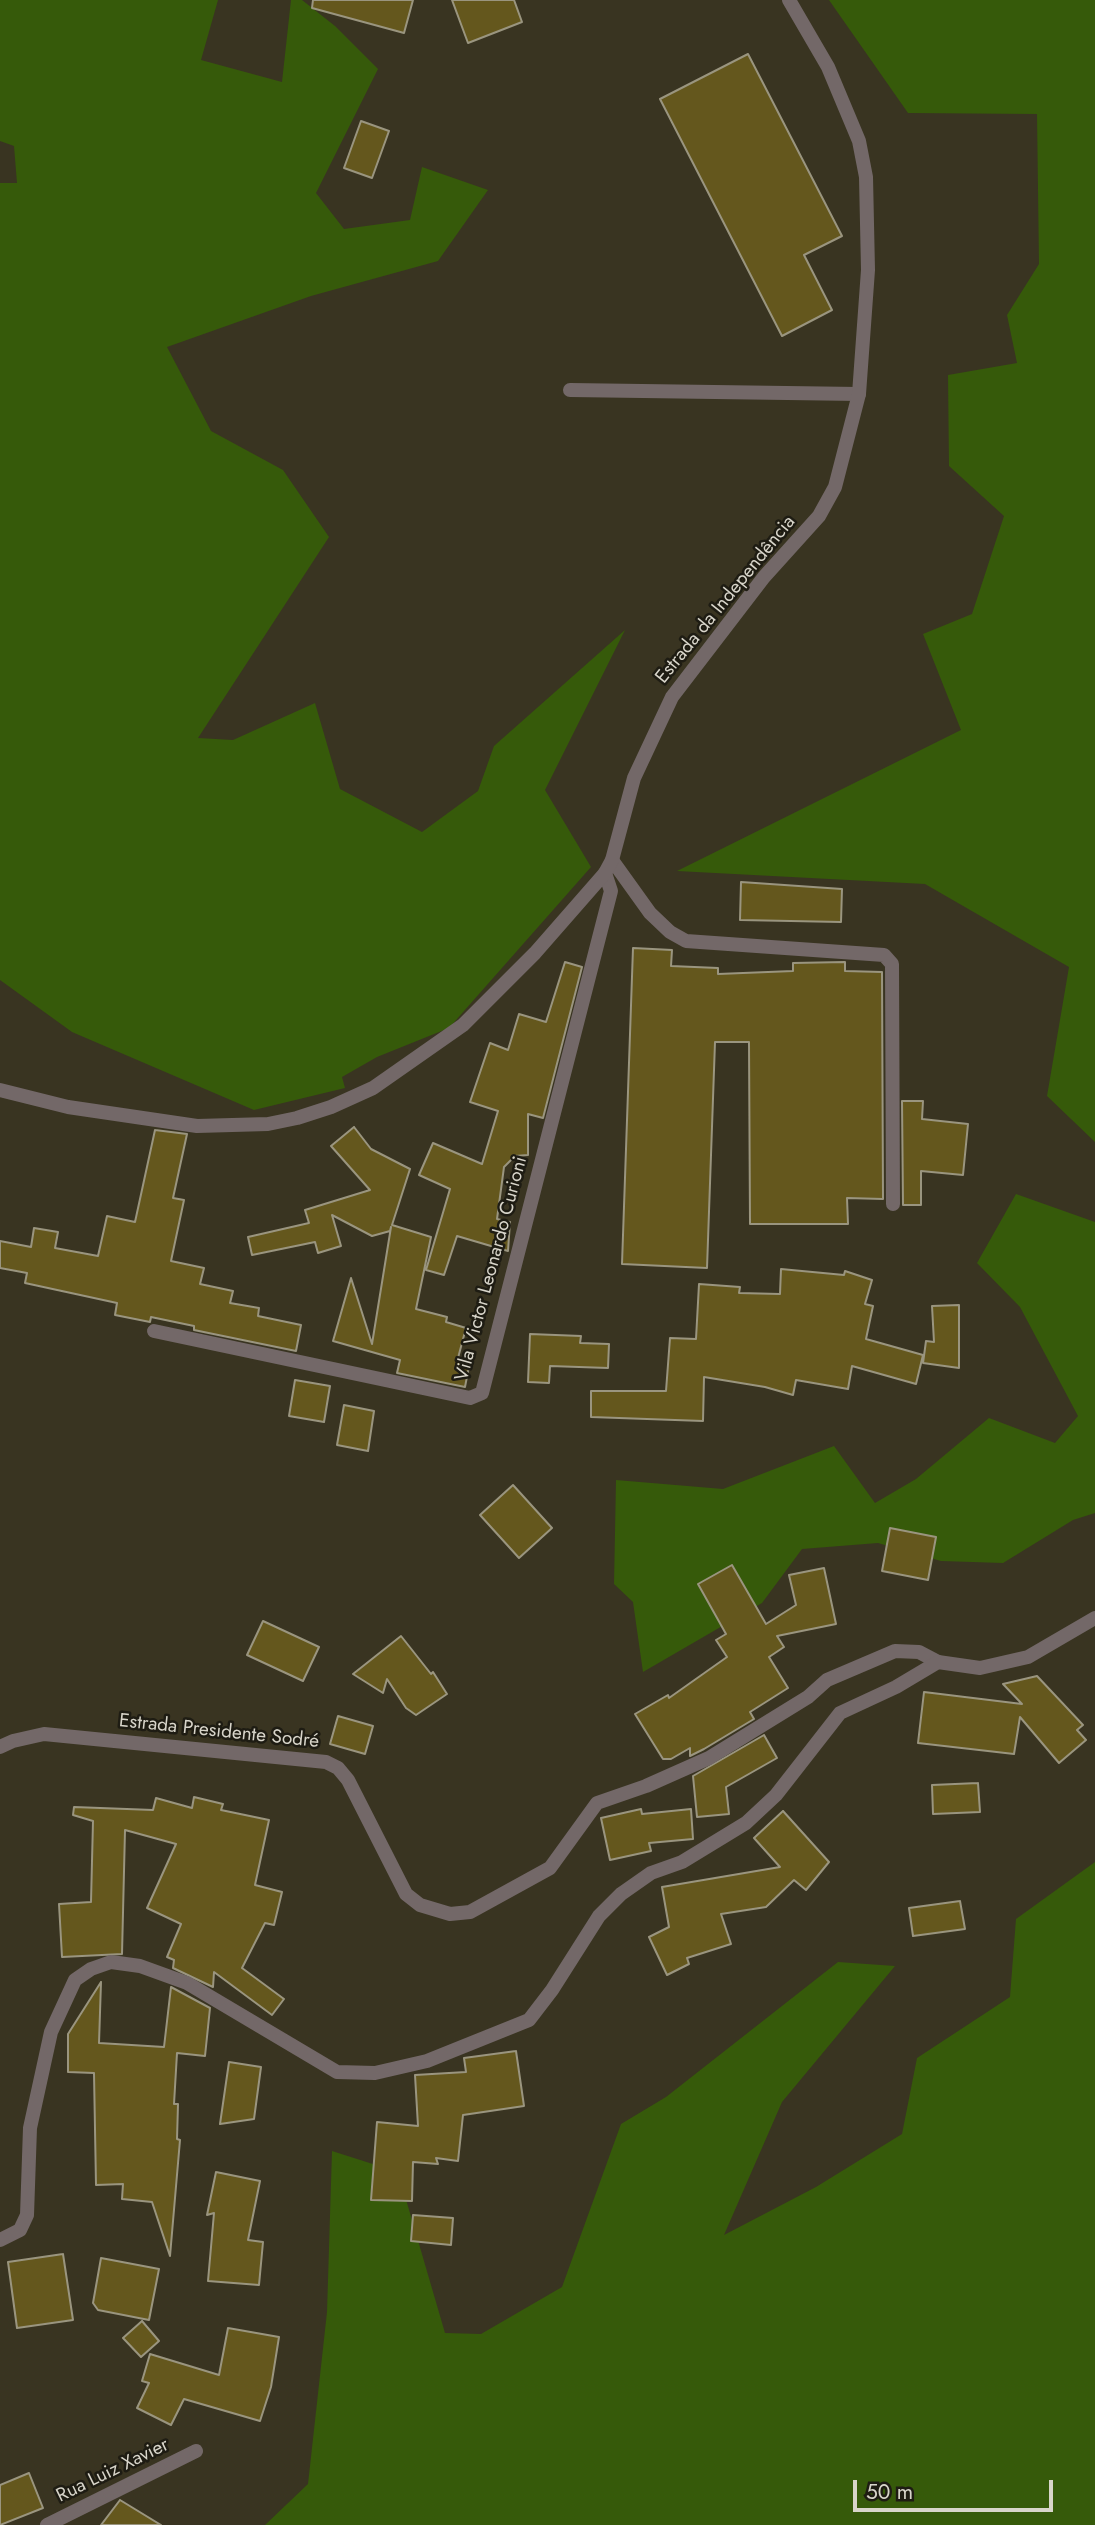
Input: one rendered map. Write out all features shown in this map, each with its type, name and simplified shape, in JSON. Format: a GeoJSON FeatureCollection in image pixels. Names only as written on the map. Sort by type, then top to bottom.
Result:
{"type":"FeatureCollection","features":[{"type":"Feature","properties":{"kind":"street","name":"Estrada da Independência"},"geometry":{"type":"LineString","coordinates":[[0,1090],[68,1107],[197,1126],[268,1124],[331,1107],[373,1088],[463,1025],[535,953],[605,873],[612,860],[634,778],[672,697],[764,578],[819,516],[835,487],[859,394],[868,270],[866,177],[859,141],[828,67],[789,0]]}},
{"type":"Feature","properties":{"kind":"street"},"geometry":{"type":"LineString","coordinates":[[570,390],[859,394]]}},
{"type":"Feature","properties":{"kind":"street"},"geometry":{"type":"LineString","coordinates":[[612,860],[650,913],[670,932],[686,942],[884,956],[892,964],[892,1204]]}},
{"type":"Feature","properties":{"kind":"street","name":"Vila Victor Leonardo Curioni"},"geometry":{"type":"LineString","coordinates":[[154,1331],[470,1398],[482,1392],[611,891],[605,873]]}},
{"type":"Feature","properties":{"kind":"street","name":"Estrada Presidente Sodré"},"geometry":{"type":"LineString","coordinates":[[0,1747],[44,1734],[326,1762],[338,1768],[348,1780],[406,1894],[420,1905],[450,1914],[470,1912],[550,1868],[597,1803],[646,1786],[709,1758],[807,1697],[827,1680],[895,1651],[919,1652],[938,1662],[980,1668],[1028,1657],[1095,1618]]}},
{"type":"Feature","properties":{"kind":"street"},"geometry":{"type":"LineString","coordinates":[[0,2240],[20,2230],[27,2215],[30,2128],[51,2032],[75,1980],[91,1969],[111,1962],[140,1966],[187,1983],[337,2072],[375,2073],[427,2062],[529,2020],[552,1990],[599,1916],[621,1894],[652,1873],[682,1861],[746,1823],[776,1795],[839,1713],[885,1693],[938,1662]]}},
{"type":"Feature","properties":{"kind":"street","name":"Rua Luiz Xavier"},"geometry":{"type":"LineString","coordinates":[[47,2525],[196,2451]]}},
{"type":"Feature","properties":{"kind":"green space"},"geometry":{"type":"Polygon","coordinates":[[[0,0],[218,0],[201,60],[282,82],[291,0],[302,0],[335,26],[378,69],[316,193],[344,229],[410,220],[422,167],[488,190],[438,261],[311,296],[167,347],[211,431],[283,470],[329,537],[198,738],[233,740],[315,703],[340,789],[422,832],[478,791],[494,746],[625,630],[545,790],[591,867],[449,1028],[377,1057],[342,1077],[345,1088],[254,1110],[72,1032],[0,980],[0,183],[17,183],[14,146],[0,141],[0,0]]]}},
{"type":"Feature","properties":{"kind":"green space"},"geometry":{"type":"Polygon","coordinates":[[[829,0],[1095,0],[1095,1142],[1047,1096],[1069,967],[925,884],[677,871],[961,730],[923,634],[972,614],[1004,516],[949,466],[948,375],[1017,363],[1007,315],[1039,264],[1037,114],[908,113],[829,0]]]}},
{"type":"Feature","properties":{"kind":"green space"},"geometry":{"type":"Polygon","coordinates":[[[1016,1194],[1095,1222],[1095,1513],[1073,1520],[1003,1563],[941,1561],[878,1543],[802,1549],[762,1603],[643,1672],[633,1602],[614,1584],[616,1480],[723,1489],[834,1446],[875,1503],[916,1479],[989,1418],[1055,1443],[1078,1416],[1020,1307],[977,1263],[1016,1194]]]}},
{"type":"Feature","properties":{"kind":"green space"},"geometry":{"type":"Polygon","coordinates":[[[1095,1862],[1095,2525],[265,2525],[308,2484],[327,2312],[332,2151],[398,2172],[445,2333],[481,2334],[562,2287],[621,2124],[666,2097],[838,1962],[895,1966],[782,2102],[724,2235],[816,2187],[902,2134],[917,2058],[1010,1997],[1016,1919],[1095,1862]]]}},
{"type":"Feature","properties":{"kind":"building"},"geometry":{"type":"Polygon","coordinates":[[[313,0],[413,0],[404,33],[312,8],[313,0]]]}},
{"type":"Feature","properties":{"kind":"building"},"geometry":{"type":"Polygon","coordinates":[[[452,0],[514,0],[522,22],[468,43],[452,0]]]}},
{"type":"Feature","properties":{"kind":"building"},"geometry":{"type":"Polygon","coordinates":[[[748,54],[842,236],[804,255],[832,310],[782,336],[660,99],[748,54]]]}},
{"type":"Feature","properties":{"kind":"building"},"geometry":{"type":"Polygon","coordinates":[[[361,121],[389,131],[372,178],[344,168],[361,121]]]}},
{"type":"Feature","properties":{"kind":"building"},"geometry":{"type":"Polygon","coordinates":[[[741,882],[842,889],[841,922],[740,920],[741,882]]]}},
{"type":"Feature","properties":{"kind":"building"},"geometry":{"type":"Polygon","coordinates":[[[633,948],[672,950],[671,966],[718,968],[718,974],[793,971],[793,963],[845,962],[845,971],[882,972],[883,1199],[847,1198],[848,1224],[750,1224],[749,1042],[715,1042],[707,1268],[622,1264],[633,948]]]}},
{"type":"Feature","properties":{"kind":"building"},"geometry":{"type":"Polygon","coordinates":[[[565,962],[582,967],[543,1118],[528,1114],[528,1155],[515,1156],[504,1167],[497,1219],[510,1222],[508,1251],[457,1236],[444,1275],[426,1270],[450,1189],[419,1175],[433,1143],[482,1164],[498,1111],[470,1102],[490,1043],[508,1050],[519,1014],[546,1022],[565,962]]]}},
{"type":"Feature","properties":{"kind":"building"},"geometry":{"type":"Polygon","coordinates":[[[902,1101],[923,1101],[922,1119],[968,1124],[963,1175],[921,1171],[921,1205],[903,1205],[902,1101]]]}},
{"type":"Feature","properties":{"kind":"building"},"geometry":{"type":"Polygon","coordinates":[[[354,1127],[371,1149],[410,1169],[392,1225],[431,1237],[416,1309],[447,1317],[446,1322],[466,1328],[458,1358],[470,1361],[465,1387],[397,1373],[400,1360],[333,1341],[351,1278],[372,1344],[391,1227],[390,1231],[372,1236],[332,1215],[341,1246],[318,1253],[315,1242],[252,1255],[248,1237],[309,1223],[305,1210],[370,1190],[331,1146],[354,1127]]]}},
{"type":"Feature","properties":{"kind":"building"},"geometry":{"type":"Polygon","coordinates":[[[155,1130],[187,1134],[173,1198],[184,1200],[171,1261],[204,1268],[200,1284],[233,1291],[230,1303],[259,1308],[258,1316],[301,1325],[296,1351],[194,1330],[194,1326],[151,1317],[150,1322],[115,1315],[117,1303],[25,1283],[27,1273],[0,1268],[0,1241],[31,1247],[34,1228],[58,1232],[55,1248],[98,1256],[107,1216],[135,1222],[155,1130]]]}},
{"type":"Feature","properties":{"kind":"building"},"geometry":{"type":"Polygon","coordinates":[[[781,1269],[844,1275],[845,1271],[872,1280],[865,1304],[873,1306],[866,1339],[923,1355],[916,1384],[852,1366],[848,1389],[796,1380],[793,1395],[765,1387],[704,1377],[703,1421],[591,1417],[591,1391],[666,1391],[670,1338],[696,1339],[699,1284],[740,1287],[739,1293],[780,1294],[781,1269]]]}},
{"type":"Feature","properties":{"kind":"building"},"geometry":{"type":"Polygon","coordinates":[[[959,1305],[959,1368],[923,1363],[926,1341],[934,1342],[932,1306],[959,1305]]]}},
{"type":"Feature","properties":{"kind":"building"},"geometry":{"type":"Polygon","coordinates":[[[530,1334],[581,1336],[580,1343],[609,1344],[608,1368],[550,1366],[549,1383],[528,1382],[530,1334]]]}},
{"type":"Feature","properties":{"kind":"building"},"geometry":{"type":"Polygon","coordinates":[[[295,1380],[330,1386],[324,1422],[289,1416],[295,1380]]]}},
{"type":"Feature","properties":{"kind":"building"},"geometry":{"type":"Polygon","coordinates":[[[344,1405],[374,1411],[368,1451],[337,1445],[344,1405]]]}},
{"type":"Feature","properties":{"kind":"building"},"geometry":{"type":"Polygon","coordinates":[[[513,1485],[552,1528],[519,1558],[480,1515],[513,1485]]]}},
{"type":"Feature","properties":{"kind":"building"},"geometry":{"type":"Polygon","coordinates":[[[890,1528],[936,1537],[928,1580],[882,1571],[890,1528]]]}},
{"type":"Feature","properties":{"kind":"building"},"geometry":{"type":"Polygon","coordinates":[[[732,1565],[766,1624],[796,1605],[789,1575],[824,1568],[836,1624],[777,1636],[784,1647],[769,1657],[788,1688],[750,1712],[754,1719],[704,1749],[690,1756],[690,1748],[671,1759],[663,1759],[635,1714],[668,1695],[669,1698],[727,1657],[716,1640],[726,1634],[698,1584],[732,1565]]]}},
{"type":"Feature","properties":{"kind":"building"},"geometry":{"type":"Polygon","coordinates":[[[263,1621],[319,1647],[303,1681],[247,1655],[263,1621]]]}},
{"type":"Feature","properties":{"kind":"building"},"geometry":{"type":"Polygon","coordinates":[[[401,1636],[431,1674],[433,1672],[447,1694],[416,1715],[406,1708],[387,1679],[383,1693],[353,1674],[401,1636]]]}},
{"type":"Feature","properties":{"kind":"building"},"geometry":{"type":"Polygon","coordinates":[[[1037,1676],[1083,1725],[1077,1730],[1086,1740],[1059,1763],[1020,1717],[1014,1754],[918,1743],[924,1692],[1022,1704],[1003,1684],[1037,1676]]]}},
{"type":"Feature","properties":{"kind":"building"},"geometry":{"type":"Polygon","coordinates":[[[338,1716],[373,1726],[365,1754],[330,1744],[338,1716]]]}},
{"type":"Feature","properties":{"kind":"building"},"geometry":{"type":"Polygon","coordinates":[[[764,1735],[777,1758],[726,1787],[729,1814],[697,1817],[693,1776],[764,1735]]]}},
{"type":"Feature","properties":{"kind":"building"},"geometry":{"type":"Polygon","coordinates":[[[978,1783],[980,1812],[933,1814],[932,1785],[978,1783]]]}},
{"type":"Feature","properties":{"kind":"building"},"geometry":{"type":"Polygon","coordinates":[[[194,1797],[223,1804],[221,1810],[269,1820],[255,1885],[282,1892],[274,1925],[265,1923],[242,1968],[284,1999],[272,2015],[214,1972],[213,1987],[173,1968],[174,1960],[167,1957],[181,1924],[147,1908],[176,1844],[125,1830],[122,1954],[62,1957],[59,1904],[91,1902],[93,1821],[73,1815],[74,1807],[153,1810],[156,1798],[192,1808],[194,1797]]]}},
{"type":"Feature","properties":{"kind":"building"},"geometry":{"type":"Polygon","coordinates":[[[641,1809],[642,1814],[691,1809],[693,1839],[649,1843],[651,1851],[610,1860],[601,1818],[641,1809]]]}},
{"type":"Feature","properties":{"kind":"building"},"geometry":{"type":"Polygon","coordinates":[[[783,1811],[829,1862],[806,1890],[794,1880],[766,1907],[721,1914],[731,1944],[687,1958],[689,1964],[667,1975],[649,1937],[669,1927],[662,1887],[780,1867],[754,1838],[783,1811]]]}},
{"type":"Feature","properties":{"kind":"building"},"geometry":{"type":"Polygon","coordinates":[[[960,1901],[965,1929],[913,1936],[909,1908],[960,1901]]]}},
{"type":"Feature","properties":{"kind":"building"},"geometry":{"type":"Polygon","coordinates":[[[101,1982],[99,2043],[164,2047],[171,1987],[210,2008],[205,2056],[177,2053],[174,2104],[178,2104],[177,2139],[180,2140],[170,2256],[152,2202],[122,2199],[123,2184],[96,2185],[94,2073],[68,2072],[68,2034],[101,1982]]]}},
{"type":"Feature","properties":{"kind":"building"},"geometry":{"type":"Polygon","coordinates":[[[516,2051],[524,2106],[463,2115],[458,2161],[436,2158],[438,2164],[413,2162],[412,2201],[371,2200],[377,2122],[418,2126],[415,2075],[466,2072],[464,2058],[516,2051]]]}},
{"type":"Feature","properties":{"kind":"building"},"geometry":{"type":"Polygon","coordinates":[[[229,2062],[261,2067],[254,2119],[220,2124],[229,2062]]]}},
{"type":"Feature","properties":{"kind":"building"},"geometry":{"type":"Polygon","coordinates":[[[216,2172],[260,2181],[248,2240],[263,2242],[259,2285],[208,2281],[214,2213],[207,2215],[216,2172]]]}},
{"type":"Feature","properties":{"kind":"building"},"geometry":{"type":"Polygon","coordinates":[[[413,2215],[453,2218],[451,2245],[411,2241],[413,2215]]]}},
{"type":"Feature","properties":{"kind":"building"},"geometry":{"type":"Polygon","coordinates":[[[63,2254],[73,2320],[17,2328],[8,2262],[63,2254]]]}},
{"type":"Feature","properties":{"kind":"building"},"geometry":{"type":"Polygon","coordinates":[[[101,2258],[159,2269],[149,2320],[98,2310],[93,2303],[101,2258]]]}},
{"type":"Feature","properties":{"kind":"building"},"geometry":{"type":"Polygon","coordinates":[[[142,2321],[159,2341],[141,2357],[123,2338],[142,2321]]]}},
{"type":"Feature","properties":{"kind":"building"},"geometry":{"type":"Polygon","coordinates":[[[228,2328],[279,2337],[271,2387],[260,2421],[184,2399],[171,2425],[137,2408],[149,2383],[142,2381],[150,2354],[219,2375],[228,2328]]]}},
{"type":"Feature","properties":{"kind":"building"},"geometry":{"type":"Polygon","coordinates":[[[29,2473],[43,2508],[0,2525],[0,2485],[29,2473]]]}},
{"type":"Feature","properties":{"kind":"building"},"geometry":{"type":"Polygon","coordinates":[[[120,2500],[161,2525],[101,2525],[120,2500]]]}}]}
